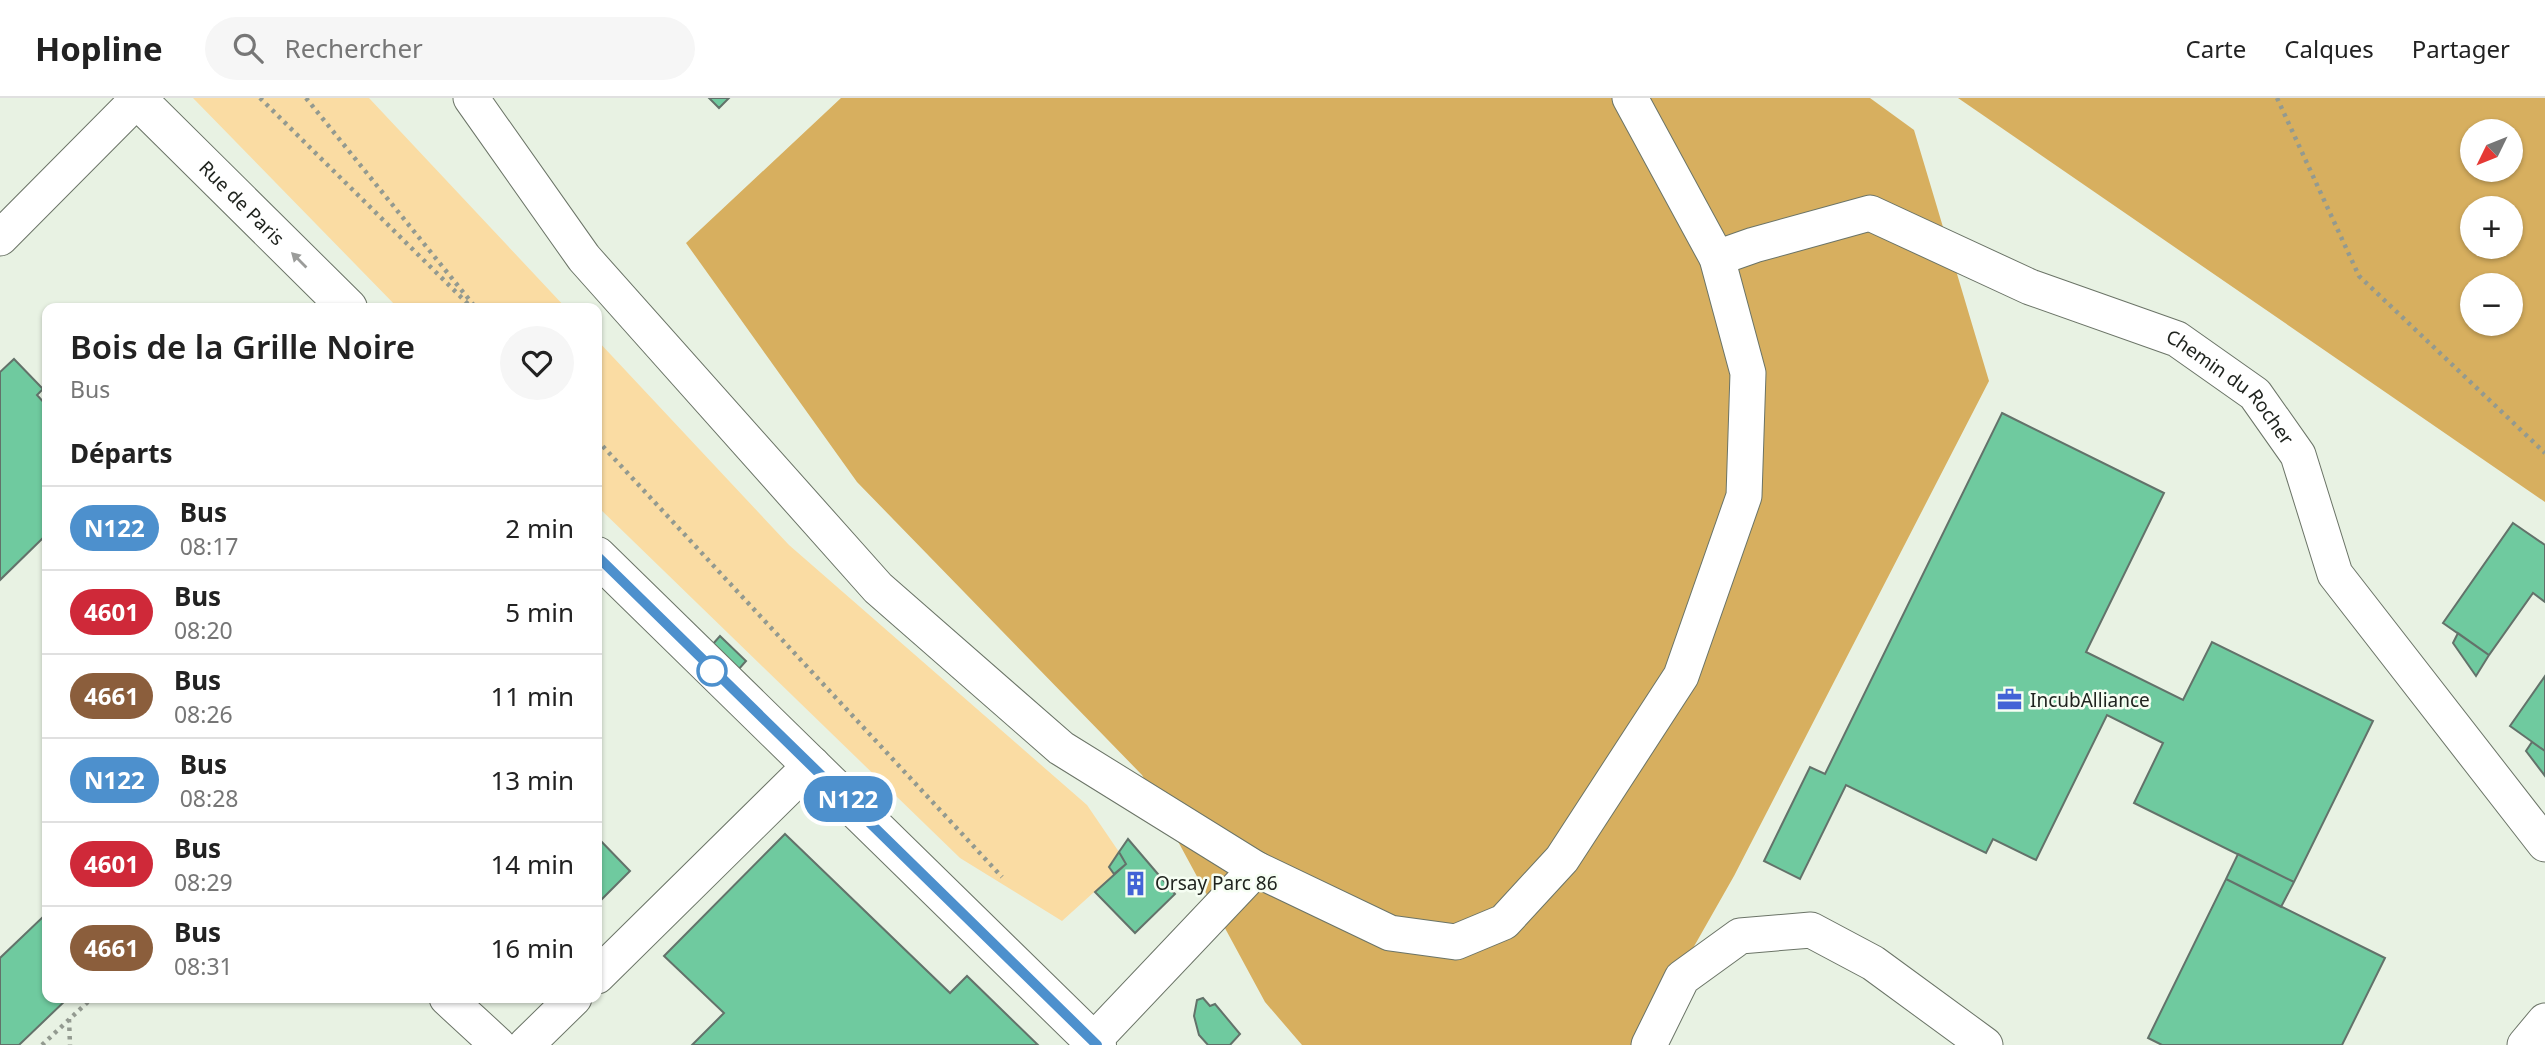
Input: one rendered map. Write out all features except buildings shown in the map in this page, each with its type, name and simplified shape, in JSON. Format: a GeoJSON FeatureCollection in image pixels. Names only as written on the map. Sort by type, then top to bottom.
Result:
{"type":"FeatureCollection","features":[{"type":"Feature","properties":{"kind":"main road","name":"Rue de Paris"},"geometry":{"type":"LineString","coordinates":[[137,99],[343,303]]}},
{"type":"Feature","properties":{"kind":"main road"},"geometry":{"type":"LineString","coordinates":[[602,561],[1095,1043]]}},
{"type":"Feature","properties":{"kind":"lane"},"geometry":{"type":"LineString","coordinates":[[471,98],[583,258],[878,588],[1061,748],[1256,869],[1390,933],[1456,942],[1504,922],[1562,859],[1681,676],[1744,496],[1748,373],[1717,258],[1630,98]]}},
{"type":"Feature","properties":{"kind":"lane"},"geometry":{"type":"LineString","coordinates":[[4,227],[137,99]]}},
{"type":"Feature","properties":{"kind":"lane","name":"Chemin du Rocher"},"geometry":{"type":"LineString","coordinates":[[1717,258],[1870,212],[2030,287],[2177,339],[2222,370],[2255,394],[2298,455],[2335,574],[2545,845]]}},
{"type":"Feature","properties":{"kind":"lane"},"geometry":{"type":"LineString","coordinates":[[602,971],[812,764]]}},
{"type":"Feature","properties":{"kind":"lane"},"geometry":{"type":"LineString","coordinates":[[1095,1043],[1256,869]]}},
{"type":"Feature","properties":{"kind":"lane"},"geometry":{"type":"LineString","coordinates":[[1649,1045],[1682,978],[1740,936],[1811,930],[1873,962],[1984,1045]]}},
{"type":"Feature","properties":{"kind":"lane"},"geometry":{"type":"LineString","coordinates":[[452,1003],[498,1045]]}},
{"type":"Feature","properties":{"kind":"lane"},"geometry":{"type":"LineString","coordinates":[[526,1045],[570,1003]]}},
{"type":"Feature","properties":{"kind":"lane"},"geometry":{"type":"LineString","coordinates":[[2525,1045],[2545,1021]]}},
{"type":"Feature","properties":{"kind":"path"},"geometry":{"type":"LineString","coordinates":[[260,98],[469,303]]}},
{"type":"Feature","properties":{"kind":"path"},"geometry":{"type":"LineString","coordinates":[[306,98],[470,303]]}},
{"type":"Feature","properties":{"kind":"path"},"geometry":{"type":"LineString","coordinates":[[2277,98],[2359,276],[2545,453]]}},
{"type":"Feature","properties":{"kind":"path"},"geometry":{"type":"LineString","coordinates":[[602,445],[1005,880]]}},
{"type":"Feature","properties":{"kind":"path"},"geometry":{"type":"LineString","coordinates":[[42,1045],[87,1003]]}},
{"type":"Feature","properties":{"kind":"path"},"geometry":{"type":"LineString","coordinates":[[69,1019],[70,1045]]}},
{"type":"Feature","properties":{"kind":"shaded area"},"geometry":{"type":"Polygon","coordinates":[[[193,98],[369,98],[561,303],[393,303],[193,98]]]}},
{"type":"Feature","properties":{"kind":"shaded area"},"geometry":{"type":"Polygon","coordinates":[[[841,98],[1870,98],[1914,130],[1989,381],[1734,876],[1638,1045],[1302,1045],[1265,1002],[1142,775],[857,482],[686,243],[841,98]]]}},
{"type":"Feature","properties":{"kind":"shaded area"},"geometry":{"type":"Polygon","coordinates":[[[1958,98],[2545,98],[2545,502],[1958,98]]]}},
{"type":"Feature","properties":{"kind":"shaded area"},"geometry":{"type":"Polygon","coordinates":[[[602,345],[789,545],[1087,805],[1119,852],[1109,867],[1114,874],[1062,921],[960,858],[602,511],[602,345]]]}},
{"type":"Feature","properties":{"kind":"bus line","name":"N122"},"geometry":{"type":"LineString","coordinates":[[602,561],[1097,1045]]}},
{"type":"Feature","properties":{"kind":"place","name":"IncubAlliance"},"geometry":{"type":"Point","coordinates":[2010,700]}},
{"type":"Feature","properties":{"kind":"place","name":"Orsay Parc 86"},"geometry":{"type":"Point","coordinates":[1135,883]}}]}
